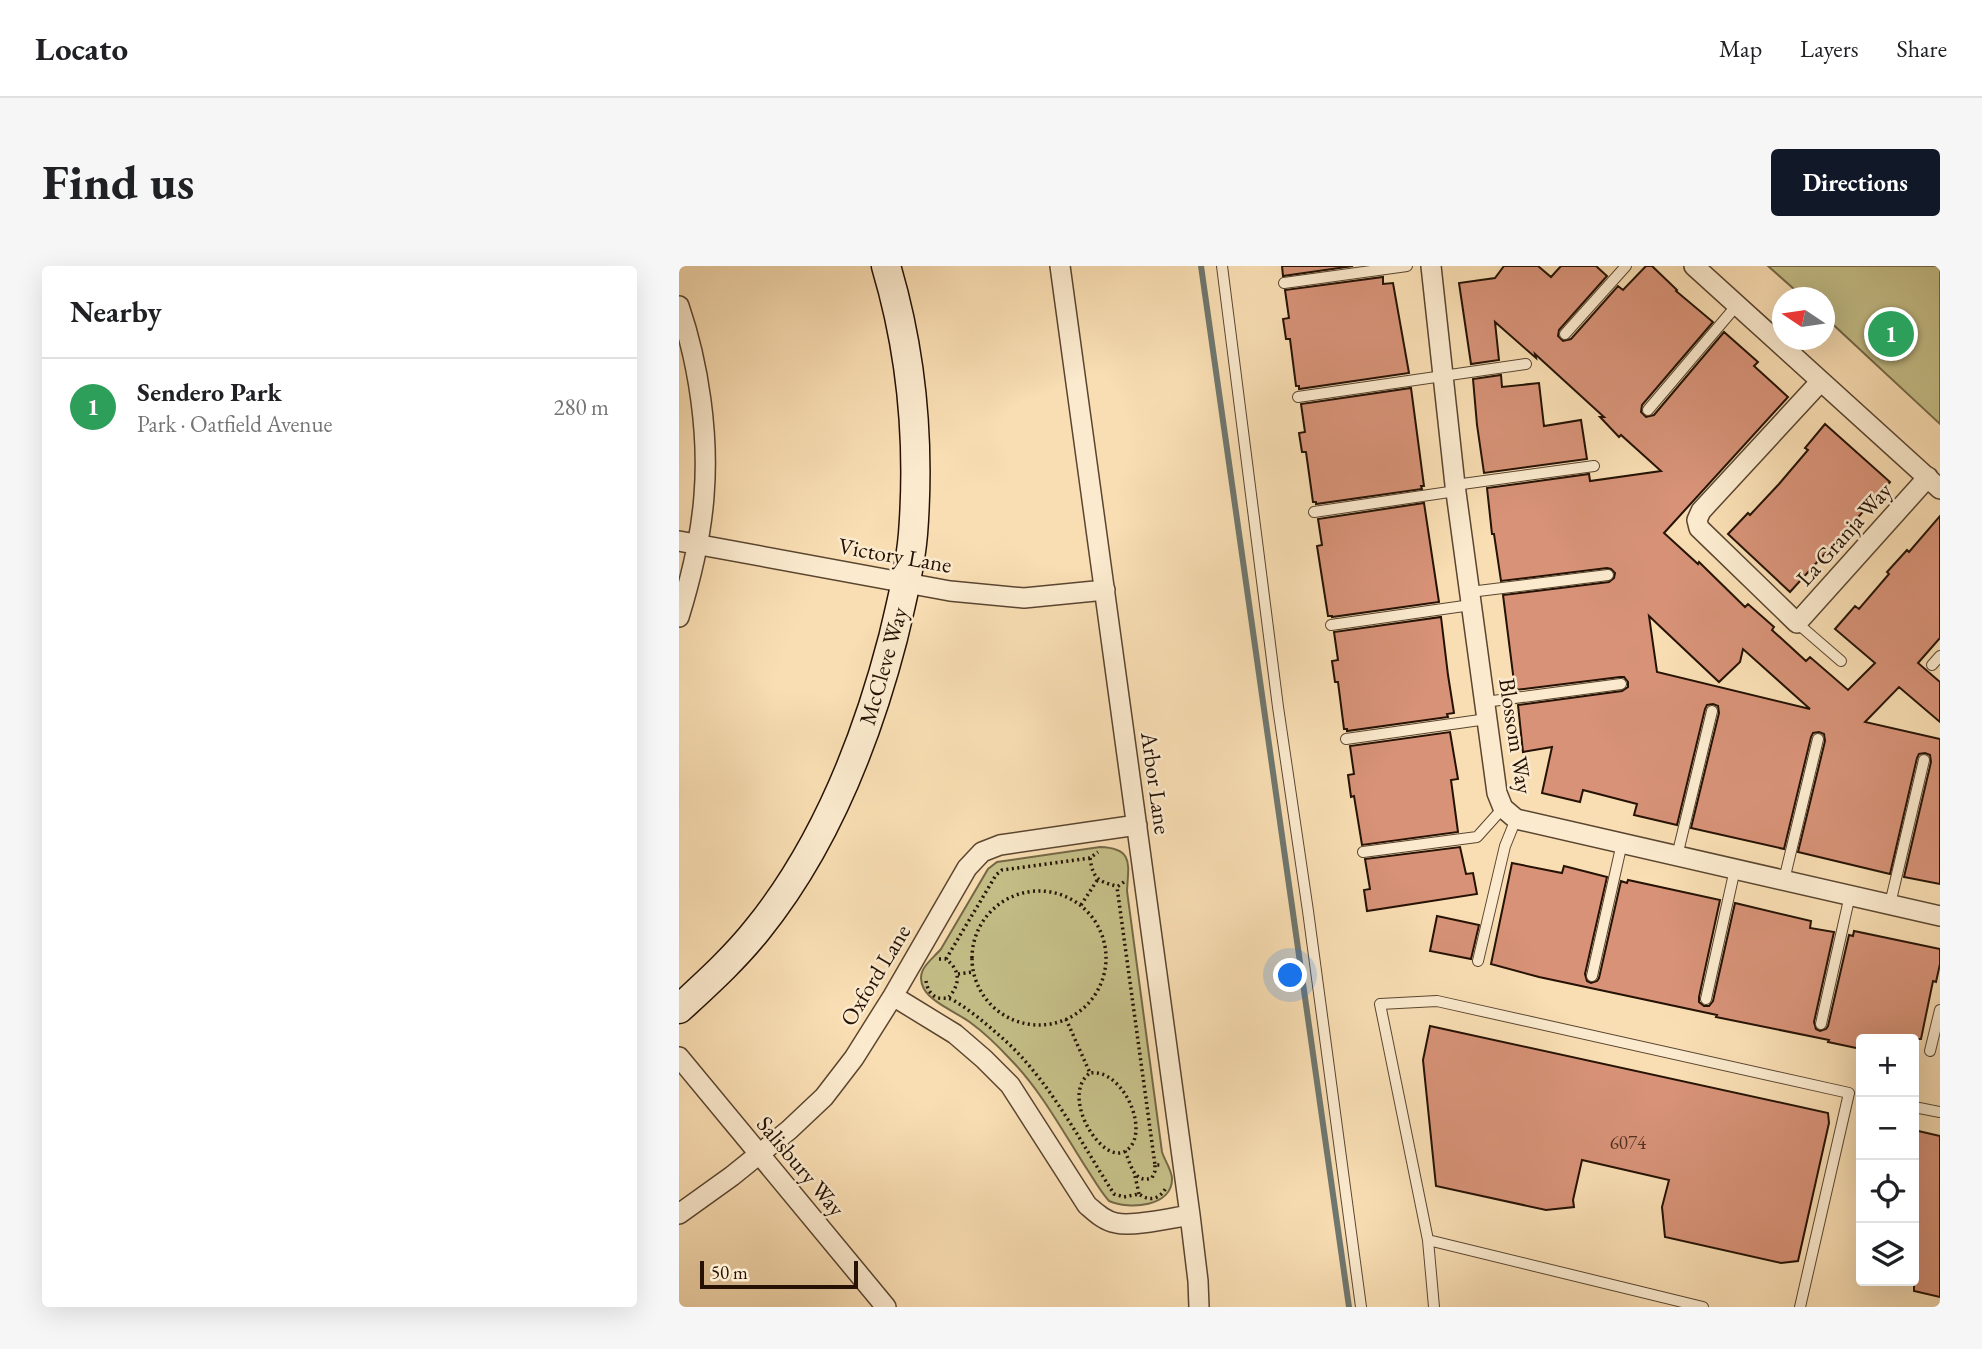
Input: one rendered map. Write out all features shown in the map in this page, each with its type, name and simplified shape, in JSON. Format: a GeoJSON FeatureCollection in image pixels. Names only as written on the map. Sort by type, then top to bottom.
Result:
{"type":"FeatureCollection","features":[{"type":"Feature","properties":{"kind":"street","name":"McCleve Way"},"geometry":{"type":"LineString","coordinates":[[679,1009],[721,970],[757,930],[787,888],[820,833],[845,782],[866,728],[887,661],[906,582],[913,537],[916,480],[915,427],[909,362],[897,302],[886,266]]}},
{"type":"Feature","properties":{"kind":"street","name":"Arbor Lane"},"geometry":{"type":"LineString","coordinates":[[1060,266],[1190,1215],[1199,1307]]}},
{"type":"Feature","properties":{"kind":"street","name":"Blossom Way"},"geometry":{"type":"LineString","coordinates":[[1431,266],[1456,488],[1497,793],[1509,814],[1622,843],[1940,916]]}},
{"type":"Feature","properties":{"kind":"street"},"geometry":{"type":"LineString","coordinates":[[1694,266],[1934,483]]}},
{"type":"Feature","properties":{"kind":"street"},"geometry":{"type":"LineString","coordinates":[[679,306],[701,403],[704,496],[688,542],[679,617]]}},
{"type":"Feature","properties":{"kind":"street"},"geometry":{"type":"LineString","coordinates":[[1797,623],[1699,528],[1697,520],[1701,511],[1821,381]]}},
{"type":"Feature","properties":{"kind":"street","name":"La Granja Way"},"geometry":{"type":"LineString","coordinates":[[1797,623],[1934,483]]}},
{"type":"Feature","properties":{"kind":"street","name":"Victory Lane"},"geometry":{"type":"LineString","coordinates":[[688,542],[950,591],[1024,598],[1105,590]]}},
{"type":"Feature","properties":{"kind":"street","name":"Oxford Lane"},"geometry":{"type":"LineString","coordinates":[[679,1214],[697,1203],[789,1130],[824,1097],[854,1058],[967,868],[982,852],[1000,845],[1137,825]]}},
{"type":"Feature","properties":{"kind":"street"},"geometry":{"type":"LineString","coordinates":[[893,996],[955,1034],[1010,1085],[1087,1205],[1100,1216],[1116,1223],[1134,1224],[1190,1215]]}},
{"type":"Feature","properties":{"kind":"street","name":"Salisbury Way"},"geometry":{"type":"LineString","coordinates":[[679,1057],[886,1307]]}},
{"type":"Feature","properties":{"kind":"lane"},"geometry":{"type":"LineString","coordinates":[[1221,266],[1278,707],[1361,1307]]}},
{"type":"Feature","properties":{"kind":"lane"},"geometry":{"type":"LineString","coordinates":[[1284,283],[1407,266]]}},
{"type":"Feature","properties":{"kind":"lane"},"geometry":{"type":"LineString","coordinates":[[1565,334],[1626,266]]}},
{"type":"Feature","properties":{"kind":"lane"},"geometry":{"type":"LineString","coordinates":[[1648,410],[1737,304]]}},
{"type":"Feature","properties":{"kind":"lane"},"geometry":{"type":"LineString","coordinates":[[1298,397],[1526,364]]}},
{"type":"Feature","properties":{"kind":"lane"},"geometry":{"type":"LineString","coordinates":[[1314,512],[1594,466]]}},
{"type":"Feature","properties":{"kind":"lane"},"geometry":{"type":"LineString","coordinates":[[1331,625],[1608,575]]}},
{"type":"Feature","properties":{"kind":"lane"},"geometry":{"type":"LineString","coordinates":[[1797,623],[1841,661]]}},
{"type":"Feature","properties":{"kind":"lane"},"geometry":{"type":"LineString","coordinates":[[1932,665],[1940,656]]}},
{"type":"Feature","properties":{"kind":"lane"},"geometry":{"type":"LineString","coordinates":[[1346,739],[1621,684]]}},
{"type":"Feature","properties":{"kind":"lane"},"geometry":{"type":"LineString","coordinates":[[1677,856],[1712,711]]}},
{"type":"Feature","properties":{"kind":"lane"},"geometry":{"type":"LineString","coordinates":[[1784,880],[1818,739]]}},
{"type":"Feature","properties":{"kind":"lane"},"geometry":{"type":"LineString","coordinates":[[1890,904],[1924,760]]}},
{"type":"Feature","properties":{"kind":"lane"},"geometry":{"type":"LineString","coordinates":[[1363,852],[1477,837],[1509,814]]}},
{"type":"Feature","properties":{"kind":"lane"},"geometry":{"type":"LineString","coordinates":[[1478,961],[1506,846],[1509,814]]}},
{"type":"Feature","properties":{"kind":"lane"},"geometry":{"type":"LineString","coordinates":[[1593,976],[1622,843]]}},
{"type":"Feature","properties":{"kind":"lane"},"geometry":{"type":"LineString","coordinates":[[1706,999],[1735,869]]}},
{"type":"Feature","properties":{"kind":"lane"},"geometry":{"type":"LineString","coordinates":[[1821,1024],[1850,895]]}},
{"type":"Feature","properties":{"kind":"lane"},"geometry":{"type":"LineString","coordinates":[[1434,1307],[1428,1240],[1380,1004],[1437,1001],[1856,1095]]}},
{"type":"Feature","properties":{"kind":"lane"},"geometry":{"type":"LineString","coordinates":[[1930,1051],[1940,1010]]}},
{"type":"Feature","properties":{"kind":"lane"},"geometry":{"type":"LineString","coordinates":[[1800,1307],[1849,1093]]}},
{"type":"Feature","properties":{"kind":"lane"},"geometry":{"type":"LineString","coordinates":[[1919,1108],[1940,1112]]}},
{"type":"Feature","properties":{"kind":"lane"},"geometry":{"type":"LineString","coordinates":[[1428,1240],[1703,1307]]}},
{"type":"Feature","properties":{"kind":"path"},"geometry":{"type":"LineString","coordinates":[[946,959],[996,875],[1002,870],[1090,858],[1103,850]]}},
{"type":"Feature","properties":{"kind":"path"},"geometry":{"type":"LineString","coordinates":[[1090,858],[1094,875],[1117,887]]}},
{"type":"Feature","properties":{"kind":"path"},"geometry":{"type":"LineString","coordinates":[[1117,887],[1124,882],[1127,874]]}},
{"type":"Feature","properties":{"kind":"path"},"geometry":{"type":"LineString","coordinates":[[1081,905],[1098,879]]}},
{"type":"Feature","properties":{"kind":"path"},"geometry":{"type":"LineString","coordinates":[[1117,887],[1155,1165],[1154,1175],[1150,1180],[1135,1176]]}},
{"type":"Feature","properties":{"kind":"path"},"geometry":{"type":"LineString","coordinates":[[1040,890],[1061,894],[1081,905],[1095,921],[1104,941],[1106,964],[1100,986],[1094,996],[1079,1012],[1048,1024],[1026,1024],[1005,1016],[988,1002],[976,983],[973,972],[974,939],[983,919],[999,904],[1018,893],[1040,890]]}},
{"type":"Feature","properties":{"kind":"path"},"geometry":{"type":"LineString","coordinates":[[925,976],[928,990],[937,998],[949,997],[953,993],[958,974],[955,966],[946,959],[935,960]]}},
{"type":"Feature","properties":{"kind":"path"},"geometry":{"type":"LineString","coordinates":[[958,974],[973,972]]}},
{"type":"Feature","properties":{"kind":"path"},"geometry":{"type":"LineString","coordinates":[[949,997],[1003,1038],[1031,1068],[1114,1194],[1124,1197],[1139,1194]]}},
{"type":"Feature","properties":{"kind":"path"},"geometry":{"type":"LineString","coordinates":[[1066,1019],[1090,1073]]}},
{"type":"Feature","properties":{"kind":"path"},"geometry":{"type":"LineString","coordinates":[[1090,1073],[1111,1077],[1127,1097],[1134,1118],[1135,1134],[1131,1145],[1125,1151],[1108,1150],[1100,1144],[1087,1125],[1079,1091],[1083,1080],[1090,1073]]}},
{"type":"Feature","properties":{"kind":"path"},"geometry":{"type":"LineString","coordinates":[[1125,1151],[1139,1194],[1146,1199],[1155,1199],[1165,1190],[1168,1182]]}},
{"type":"Feature","properties":{"kind":"path"},"geometry":{"type":"LineString","coordinates":[[1155,1165],[1162,1164],[1166,1169]]}},
{"type":"Feature","properties":{"kind":"shaded area"},"geometry":{"type":"Polygon","coordinates":[[[1768,266],[1940,266],[1940,424],[1835,326],[1835,287],[1792,287],[1768,266]]]}},
{"type":"Feature","properties":{"kind":"shaded area"},"geometry":{"type":"Polygon","coordinates":[[[1100,847],[1119,851],[1127,860],[1127,891],[1162,1152],[1172,1178],[1165,1195],[1148,1204],[1127,1205],[1109,1201],[1051,1111],[1022,1072],[982,1032],[933,999],[921,982],[925,966],[941,949],[988,869],[997,862],[1100,847]]]}},
{"type":"Feature","properties":{"kind":"building"},"geometry":{"type":"Polygon","coordinates":[[[1282,266],[1353,266],[1283,276],[1282,266]]]}},
{"type":"Feature","properties":{"kind":"building"},"geometry":{"type":"Polygon","coordinates":[[[1504,266],[1538,266],[1551,277],[1561,266],[1596,266],[1607,276],[1559,330],[1558,336],[1563,341],[1571,339],[1618,286],[1623,290],[1646,266],[1652,266],[1676,291],[1713,322],[1642,405],[1641,412],[1646,417],[1654,415],[1724,332],[1758,362],[1754,366],[1788,397],[1664,533],[1698,564],[1699,562],[1745,607],[1748,604],[1774,627],[1772,630],[1806,661],[1810,657],[1848,690],[1875,663],[1835,629],[1855,606],[1859,609],[1889,574],[1887,572],[1907,550],[1909,552],[1940,516],[1940,638],[1918,663],[1940,682],[1940,722],[1899,687],[1865,722],[1940,739],[1940,884],[1904,877],[1931,762],[1930,755],[1925,753],[1919,754],[1917,758],[1890,874],[1798,852],[1825,741],[1824,734],[1819,732],[1813,733],[1811,737],[1784,849],[1691,828],[1719,713],[1718,706],[1713,704],[1707,705],[1705,709],[1677,825],[1634,815],[1637,804],[1583,790],[1580,802],[1542,793],[1552,747],[1523,752],[1518,705],[1622,691],[1628,687],[1628,682],[1624,677],[1620,677],[1515,690],[1503,595],[1609,582],[1615,573],[1607,568],[1501,581],[1487,488],[1589,474],[1590,481],[1661,471],[1621,435],[1619,437],[1600,417],[1604,417],[1535,354],[1536,358],[1495,322],[1499,360],[1471,364],[1459,283],[1495,278],[1504,266]],[[1649,616],[1657,672],[1810,709],[1743,649],[1740,662],[1719,682],[1649,616]]]}},
{"type":"Feature","properties":{"kind":"building"},"geometry":{"type":"Polygon","coordinates":[[[1383,277],[1383,284],[1393,283],[1409,373],[1299,389],[1299,386],[1296,386],[1290,339],[1286,339],[1283,319],[1289,318],[1285,290],[1383,277]]]}},
{"type":"Feature","properties":{"kind":"building"},"geometry":{"type":"Polygon","coordinates":[[[1501,375],[1502,387],[1539,383],[1544,426],[1581,420],[1587,459],[1484,473],[1473,379],[1501,375]]]}},
{"type":"Feature","properties":{"kind":"building"},"geometry":{"type":"Polygon","coordinates":[[[1411,388],[1424,486],[1421,486],[1422,489],[1316,504],[1313,502],[1306,452],[1302,452],[1299,433],[1305,432],[1301,404],[1411,388]]]}},
{"type":"Feature","properties":{"kind":"building"},"geometry":{"type":"Polygon","coordinates":[[[1825,424],[1890,482],[1790,592],[1728,534],[1779,484],[1808,450],[1805,448],[1825,424]]]}},
{"type":"Feature","properties":{"kind":"building"},"geometry":{"type":"Polygon","coordinates":[[[1424,503],[1439,602],[1328,616],[1317,546],[1322,545],[1318,519],[1424,503]]]}},
{"type":"Feature","properties":{"kind":"building"},"geometry":{"type":"Polygon","coordinates":[[[1441,617],[1454,713],[1447,714],[1448,717],[1347,731],[1344,729],[1338,682],[1335,682],[1332,661],[1338,660],[1334,632],[1441,617]]]}},
{"type":"Feature","properties":{"kind":"building"},"geometry":{"type":"Polygon","coordinates":[[[1450,732],[1458,779],[1451,780],[1458,832],[1362,845],[1348,775],[1354,774],[1350,746],[1450,732]]]}},
{"type":"Feature","properties":{"kind":"building"},"geometry":{"type":"Polygon","coordinates":[[[1460,847],[1466,874],[1473,873],[1477,894],[1367,911],[1364,890],[1370,889],[1365,859],[1460,847]]]}},
{"type":"Feature","properties":{"kind":"building"},"geometry":{"type":"Polygon","coordinates":[[[1512,863],[1562,873],[1564,866],[1607,877],[1585,974],[1587,981],[1591,983],[1599,978],[1621,881],[1627,883],[1628,880],[1720,900],[1699,997],[1699,1002],[1704,1006],[1709,1006],[1713,1001],[1735,903],[1811,921],[1810,928],[1834,932],[1814,1022],[1816,1029],[1820,1031],[1828,1026],[1849,935],[1853,936],[1854,931],[1940,949],[1940,964],[1936,982],[1933,981],[1921,1039],[1919,1034],[1856,1034],[1856,1048],[1491,964],[1512,863]]]}},
{"type":"Feature","properties":{"kind":"building"},"geometry":{"type":"Polygon","coordinates":[[[1437,916],[1479,925],[1471,959],[1430,951],[1437,916]]]}},
{"type":"Feature","properties":{"kind":"building"},"geometry":{"type":"Polygon","coordinates":[[[1430,1026],[1828,1113],[1829,1123],[1798,1261],[1781,1263],[1665,1237],[1662,1207],[1669,1180],[1582,1160],[1573,1200],[1574,1207],[1546,1210],[1436,1186],[1423,1060],[1430,1026]]]}},
{"type":"Feature","properties":{"kind":"building"},"geometry":{"type":"Polygon","coordinates":[[[1919,1131],[1940,1136],[1940,1297],[1914,1291],[1914,1286],[1919,1286],[1919,1131]]]}},
{"type":"Feature","properties":{"kind":"waterway"},"geometry":{"type":"LineString","coordinates":[[1201,266],[1349,1307]]}},
{"type":"Feature","properties":{"kind":"place","name":"Sendero Park"},"geometry":{"type":"Point","coordinates":[1891,334]}}]}
